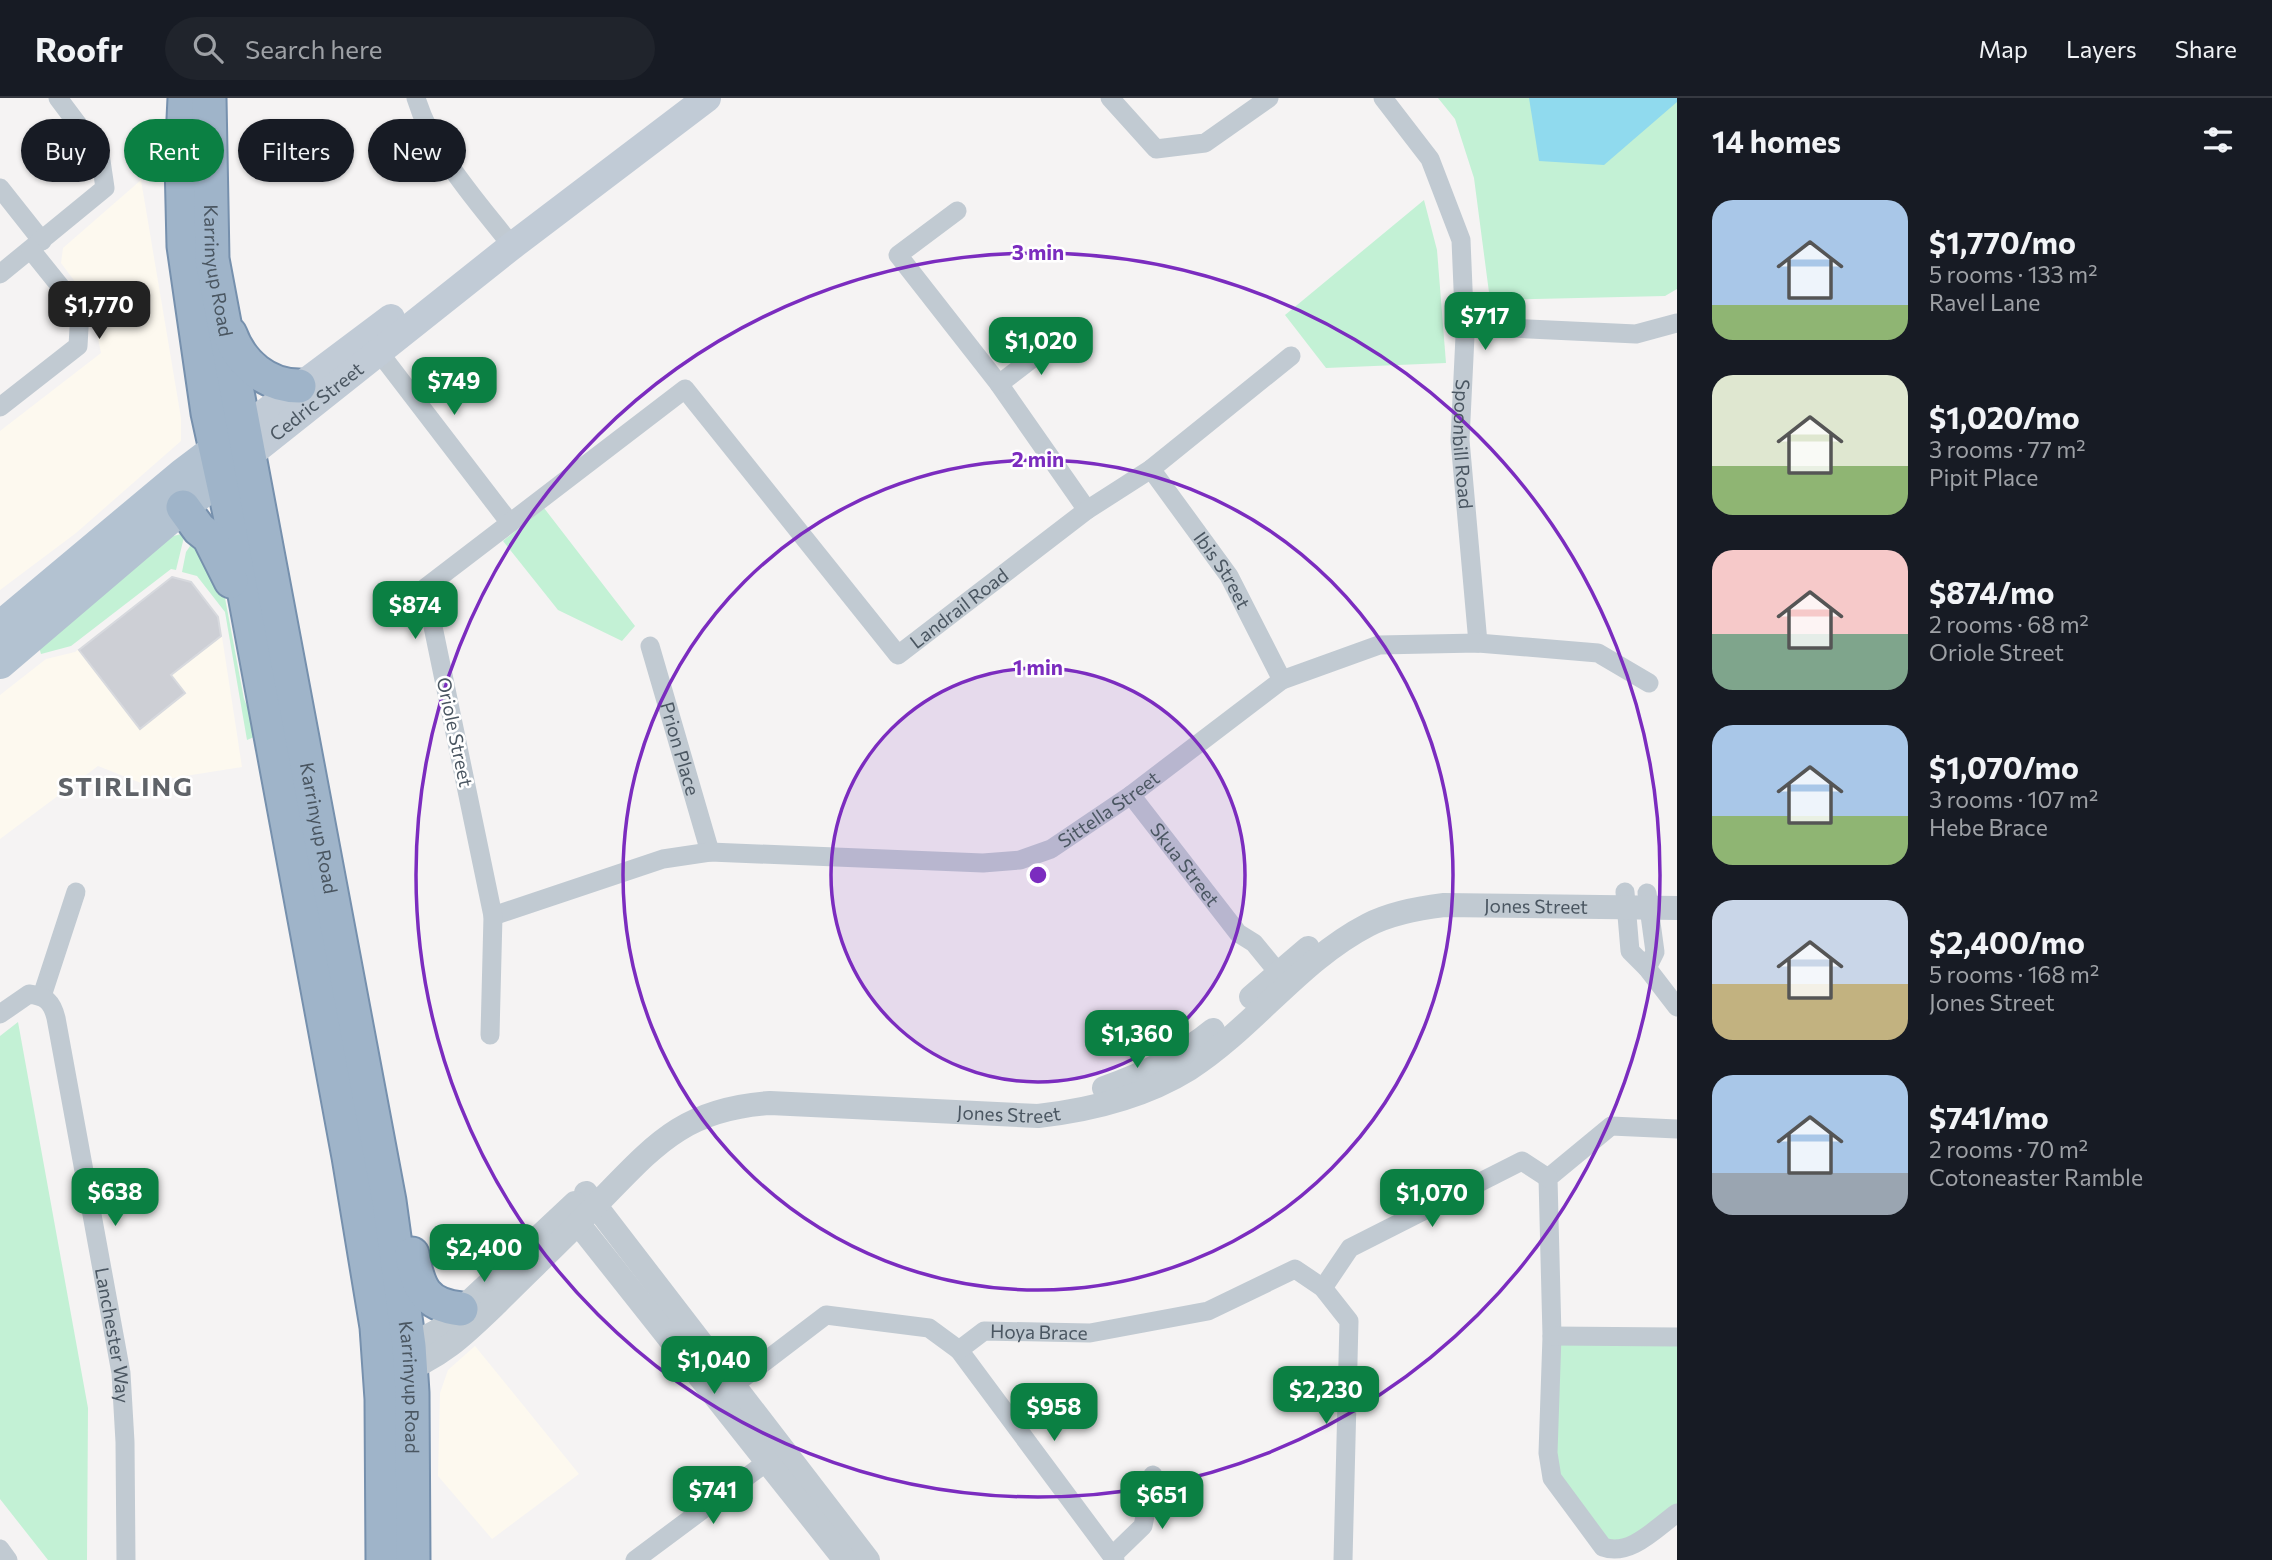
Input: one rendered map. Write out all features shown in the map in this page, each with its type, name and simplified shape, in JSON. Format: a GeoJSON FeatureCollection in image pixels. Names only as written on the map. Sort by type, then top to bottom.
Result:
{"type":"FeatureCollection","features":[{"type":"Feature","properties":{"kind":"highway","name":"Karrinyup Road"},"geometry":{"type":"LineString","coordinates":[[185,98],[182,161],[184,246],[208,413],[253,638],[349,1157],[377,1327],[395,1361],[383,1560]]}},
{"type":"Feature","properties":{"kind":"highway","name":"Karrinyup Road"},"geometry":{"type":"LineString","coordinates":[[209,98],[212,259],[220,309],[389,1201],[395,1361],[415,1529],[413,1560]]}},
{"type":"Feature","properties":{"kind":"highway"},"geometry":{"type":"LineString","coordinates":[[220,309],[233,343],[249,365],[268,380],[287,386],[299,386]]}},
{"type":"Feature","properties":{"kind":"highway"},"geometry":{"type":"LineString","coordinates":[[183,507],[199,529],[209,537],[218,552],[253,638]]}},
{"type":"Feature","properties":{"kind":"highway"},"geometry":{"type":"LineString","coordinates":[[389,1201],[410,1242],[417,1279],[423,1292],[435,1303],[461,1309]]}},
{"type":"Feature","properties":{"kind":"main road","name":"Cedric Street"},"geometry":{"type":"LineString","coordinates":[[7,639],[219,463],[507,240],[680,98]]}},
{"type":"Feature","properties":{"kind":"main road","name":"Cedric Street"},"geometry":{"type":"LineString","coordinates":[[507,240],[706,98]]}},
{"type":"Feature","properties":{"kind":"main road","name":"Cedric Street"},"geometry":{"type":"LineString","coordinates":[[246,442],[299,386],[373,344]]}},
{"type":"Feature","properties":{"kind":"main road","name":"Cedric Street"},"geometry":{"type":"LineString","coordinates":[[7,639],[183,507],[219,463]]}},
{"type":"Feature","properties":{"kind":"street"},"geometry":{"type":"LineString","coordinates":[[0,274],[105,188],[100,154],[58,98]]}},
{"type":"Feature","properties":{"kind":"street"},"geometry":{"type":"LineString","coordinates":[[416,98],[429,130],[446,159],[507,240]]}},
{"type":"Feature","properties":{"kind":"street"},"geometry":{"type":"LineString","coordinates":[[1110,98],[1156,149],[1205,143],[1269,98]]}},
{"type":"Feature","properties":{"kind":"street","name":"Spoonbill Road"},"geometry":{"type":"LineString","coordinates":[[1383,98],[1430,159],[1461,240],[1465,326],[1461,440],[1478,643]]}},
{"type":"Feature","properties":{"kind":"street"},"geometry":{"type":"LineString","coordinates":[[0,188],[80,311],[78,346],[0,407]]}},
{"type":"Feature","properties":{"kind":"street"},"geometry":{"type":"LineString","coordinates":[[957,211],[898,254],[999,384],[1087,510]]}},
{"type":"Feature","properties":{"kind":"street"},"geometry":{"type":"LineString","coordinates":[[1465,326],[1636,334],[1677,323]]}},
{"type":"Feature","properties":{"kind":"street"},"geometry":{"type":"LineString","coordinates":[[999,384],[1059,338]]}},
{"type":"Feature","properties":{"kind":"street"},"geometry":{"type":"LineString","coordinates":[[373,344],[510,523]]}},
{"type":"Feature","properties":{"kind":"street","name":"Landrail Road"},"geometry":{"type":"LineString","coordinates":[[685,389],[898,655],[1087,510],[1151,469],[1291,356]]}},
{"type":"Feature","properties":{"kind":"street","name":"Oriole Street"},"geometry":{"type":"LineString","coordinates":[[490,1035],[493,916],[425,588],[685,389]]}},
{"type":"Feature","properties":{"kind":"street","name":"Ibis Street"},"geometry":{"type":"LineString","coordinates":[[1151,469],[1229,576],[1282,680]]}},
{"type":"Feature","properties":{"kind":"street","name":"Sittella Street"},"geometry":{"type":"LineString","coordinates":[[493,916],[663,859],[710,852],[983,863],[1020,860],[1051,849],[1131,795],[1282,680],[1379,645],[1478,643],[1598,653],[1649,683]]}},
{"type":"Feature","properties":{"kind":"street","name":"Prion Place"},"geometry":{"type":"LineString","coordinates":[[650,646],[710,852]]}},
{"type":"Feature","properties":{"kind":"street","name":"Skua Street"},"geometry":{"type":"LineString","coordinates":[[1131,795],[1238,933],[1243,950],[1279,983]]}},
{"type":"Feature","properties":{"kind":"street","name":"Jones Street"},"geometry":{"type":"LineString","coordinates":[[395,1361],[442,1352],[465,1334],[582,1208],[631,1147],[674,1115],[699,1104],[739,1092],[791,1090],[1024,1100],[1076,1094],[1127,1080],[1175,1057],[1279,983],[1334,929],[1357,915],[1402,899],[1432,892],[1463,891],[1636,899],[1677,908]]}},
{"type":"Feature","properties":{"kind":"street"},"geometry":{"type":"LineString","coordinates":[[0,1014],[29,994],[42,996],[76,892]]}},
{"type":"Feature","properties":{"kind":"street","name":"Jones Street"},"geometry":{"type":"LineString","coordinates":[[1636,899],[1677,893]]}},
{"type":"Feature","properties":{"kind":"street"},"geometry":{"type":"LineString","coordinates":[[1636,899],[1655,952],[1647,968],[1677,1007]]}},
{"type":"Feature","properties":{"kind":"street","name":"Lanchester Way"},"geometry":{"type":"LineString","coordinates":[[42,996],[52,1005],[56,1018],[121,1373],[125,1442],[126,1560]]}},
{"type":"Feature","properties":{"kind":"street"},"geometry":{"type":"LineString","coordinates":[[1548,1178],[1611,1126],[1677,1129]]}},
{"type":"Feature","properties":{"kind":"street"},"geometry":{"type":"LineString","coordinates":[[1343,1560],[1349,1321],[1323,1288],[1350,1248],[1522,1161],[1548,1178]]}},
{"type":"Feature","properties":{"kind":"street"},"geometry":{"type":"LineString","coordinates":[[1548,1178],[1552,1336],[1548,1453],[1552,1478],[1611,1555],[1627,1549],[1677,1513]]}},
{"type":"Feature","properties":{"kind":"street"},"geometry":{"type":"LineString","coordinates":[[582,1208],[734,1385],[868,1560]]}},
{"type":"Feature","properties":{"kind":"street"},"geometry":{"type":"LineString","coordinates":[[582,1208],[768,1461],[845,1560]]}},
{"type":"Feature","properties":{"kind":"street","name":"Jones Street"},"geometry":{"type":"LineString","coordinates":[[395,1361],[439,1330],[582,1208]]}},
{"type":"Feature","properties":{"kind":"street","name":"Hoya Brace"},"geometry":{"type":"LineString","coordinates":[[959,1350],[984,1331],[1090,1333],[1208,1311],[1295,1269],[1323,1288]]}},
{"type":"Feature","properties":{"kind":"street"},"geometry":{"type":"LineString","coordinates":[[734,1385],[826,1315],[929,1328],[959,1350],[1113,1558],[1143,1526],[1153,1475]]}},
{"type":"Feature","properties":{"kind":"street"},"geometry":{"type":"LineString","coordinates":[[1552,1336],[1677,1337]]}},
{"type":"Feature","properties":{"kind":"street"},"geometry":{"type":"LineString","coordinates":[[635,1560],[768,1461]]}},
{"type":"Feature","properties":{"kind":"street"},"geometry":{"type":"LineString","coordinates":[[0,1549],[8,1560]]}},
{"type":"Feature","properties":{"kind":"shaded area"},"geometry":{"type":"Polygon","coordinates":[[[141,182],[181,418],[181,441],[76,533],[0,590],[0,431],[101,353],[91,303],[61,263],[63,248],[141,182]]]}},
{"type":"Feature","properties":{"kind":"shaded area"},"geometry":{"type":"Polygon","coordinates":[[[172,577],[191,581],[219,617],[242,767],[141,783],[98,766],[0,839],[0,695],[46,659],[75,652],[172,577]]]}},
{"type":"Feature","properties":{"kind":"shaded area"},"geometry":{"type":"Polygon","coordinates":[[[475,1346],[579,1474],[492,1539],[438,1476],[440,1393],[448,1370],[475,1346]]]}},
{"type":"Feature","properties":{"kind":"green space"},"geometry":{"type":"Polygon","coordinates":[[[1438,98],[1677,98],[1677,289],[1665,296],[1490,300],[1474,178],[1455,119],[1438,98]]]}},
{"type":"Feature","properties":{"kind":"green space"},"geometry":{"type":"Polygon","coordinates":[[[1424,200],[1437,250],[1446,363],[1326,368],[1285,315],[1424,200]]]}},
{"type":"Feature","properties":{"kind":"green space"},"geometry":{"type":"Polygon","coordinates":[[[544,508],[635,626],[622,641],[558,610],[503,541],[544,508]]]}},
{"type":"Feature","properties":{"kind":"green space"},"geometry":{"type":"Polygon","coordinates":[[[185,533],[176,570],[171,569],[71,646],[41,654],[39,647],[158,540],[185,533]]]}},
{"type":"Feature","properties":{"kind":"green space"},"geometry":{"type":"Polygon","coordinates":[[[197,536],[222,582],[244,699],[257,729],[254,737],[247,740],[225,612],[197,576],[182,572],[186,552],[197,536]]]}},
{"type":"Feature","properties":{"kind":"green space"},"geometry":{"type":"Polygon","coordinates":[[[18,1022],[88,1408],[87,1560],[48,1560],[0,1499],[0,1036],[18,1022]]]}},
{"type":"Feature","properties":{"kind":"green space"},"geometry":{"type":"Polygon","coordinates":[[[1552,1336],[1677,1337],[1677,1513],[1612,1551],[1552,1478],[1552,1336]]]}},
{"type":"Feature","properties":{"kind":"water"},"geometry":{"type":"Polygon","coordinates":[[[1529,98],[1677,98],[1677,102],[1604,165],[1539,161],[1529,98]]]}},
{"type":"Feature","properties":{"kind":"building"},"geometry":{"type":"Polygon","coordinates":[[[172,577],[191,582],[218,617],[221,636],[171,675],[185,693],[140,729],[79,650],[172,577]]]}},
{"type":"Feature","properties":{"kind":"district","name":"STIRLING"},"geometry":{"type":"Point","coordinates":[126,787]}}]}
